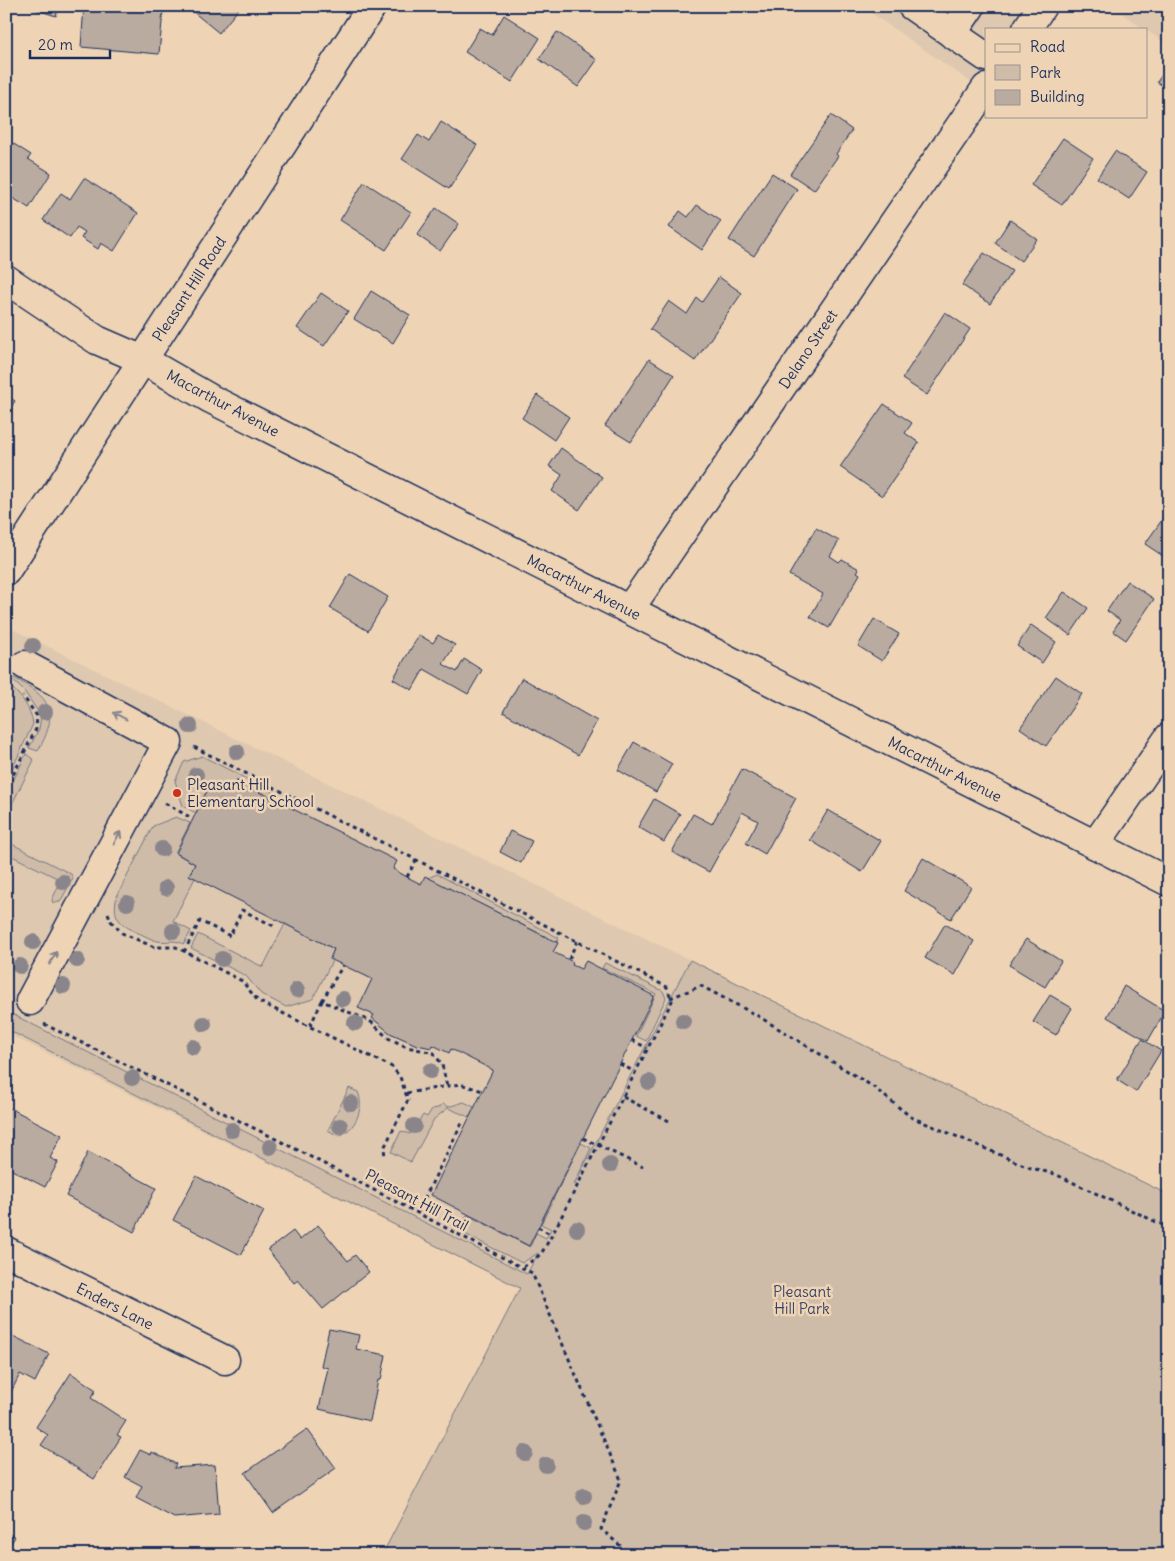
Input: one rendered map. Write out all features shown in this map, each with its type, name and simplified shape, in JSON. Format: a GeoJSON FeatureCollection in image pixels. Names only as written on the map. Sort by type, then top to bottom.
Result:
{"type":"FeatureCollection","features":[{"type":"Feature","properties":{"kind":"street","name":"Pleasant Hill Road"},"geometry":{"type":"LineString","coordinates":[[6,571],[372,6]]}},
{"type":"Feature","properties":{"kind":"street"},"geometry":{"type":"LineString","coordinates":[[912,6],[985,56]]}},
{"type":"Feature","properties":{"kind":"street"},"geometry":{"type":"LineString","coordinates":[[952,34],[971,6]]}},
{"type":"Feature","properties":{"kind":"street"},"geometry":{"type":"LineString","coordinates":[[1028,28],[1042,6]]}},
{"type":"Feature","properties":{"kind":"street","name":"Delano Street"},"geometry":{"type":"LineString","coordinates":[[629,610],[985,89]]}},
{"type":"Feature","properties":{"kind":"street","name":"Macarthur Avenue"},"geometry":{"type":"LineString","coordinates":[[6,279],[97,340],[143,360],[211,399],[1169,882]]}},
{"type":"Feature","properties":{"kind":"street"},"geometry":{"type":"LineString","coordinates":[[25,665],[168,742],[36,1012]]}},
{"type":"Feature","properties":{"kind":"street"},"geometry":{"type":"LineString","coordinates":[[1095,845],[1169,737]]}},
{"type":"Feature","properties":{"kind":"street","name":"Enders Lane"},"geometry":{"type":"LineString","coordinates":[[6,1251],[225,1360]]}},
{"type":"Feature","properties":{"kind":"path"},"geometry":{"type":"LineString","coordinates":[[6,790],[36,729],[37,716],[19,692]]}},
{"type":"Feature","properties":{"kind":"path"},"geometry":{"type":"LineString","coordinates":[[185,743],[667,987],[672,1002],[552,1235],[542,1254],[522,1268]]}},
{"type":"Feature","properties":{"kind":"path"},"geometry":{"type":"LineString","coordinates":[[158,799],[193,819]]}},
{"type":"Feature","properties":{"kind":"path"},"geometry":{"type":"LineString","coordinates":[[407,877],[416,860]]}},
{"type":"Feature","properties":{"kind":"path"},"geometry":{"type":"LineString","coordinates":[[108,910],[111,921],[122,933],[154,947],[176,947],[242,981],[258,1000],[392,1067],[400,1077],[407,1092],[408,1100],[384,1148],[385,1157]]}},
{"type":"Feature","properties":{"kind":"path"},"geometry":{"type":"LineString","coordinates":[[184,952],[200,921],[230,936],[242,910],[276,927]]}},
{"type":"Feature","properties":{"kind":"path"},"geometry":{"type":"LineString","coordinates":[[569,960],[577,941]]}},
{"type":"Feature","properties":{"kind":"path"},"geometry":{"type":"LineString","coordinates":[[310,1026],[343,965]]}},
{"type":"Feature","properties":{"kind":"path"},"geometry":{"type":"LineString","coordinates":[[670,998],[701,986],[758,1016],[872,1086],[911,1117],[1031,1168],[1055,1174],[1169,1228]]}},
{"type":"Feature","properties":{"kind":"path"},"geometry":{"type":"LineString","coordinates":[[322,1001],[370,1021],[388,1038],[407,1047],[434,1053],[442,1065],[447,1086]]}},
{"type":"Feature","properties":{"kind":"path","name":"Pleasant Hill Trail"},"geometry":{"type":"LineString","coordinates":[[36,1012],[532,1273],[621,1480],[600,1529],[632,1555]]}},
{"type":"Feature","properties":{"kind":"path"},"geometry":{"type":"LineString","coordinates":[[632,1040],[648,1048]]}},
{"type":"Feature","properties":{"kind":"path"},"geometry":{"type":"LineString","coordinates":[[620,1064],[635,1072]]}},
{"type":"Feature","properties":{"kind":"path"},"geometry":{"type":"LineString","coordinates":[[407,1092],[460,1084],[484,1091]]}},
{"type":"Feature","properties":{"kind":"path"},"geometry":{"type":"LineString","coordinates":[[622,1097],[669,1121]]}},
{"type":"Feature","properties":{"kind":"path"},"geometry":{"type":"LineString","coordinates":[[417,1213],[463,1121]]}},
{"type":"Feature","properties":{"kind":"path"},"geometry":{"type":"LineString","coordinates":[[583,1138],[642,1167]]}},
{"type":"Feature","properties":{"kind":"path"},"geometry":{"type":"LineString","coordinates":[[538,1228],[552,1235]]}},
{"type":"Feature","properties":{"kind":"shaded area"},"geometry":{"type":"Polygon","coordinates":[[[861,6],[1030,6],[1015,28],[985,28],[985,70],[975,85],[861,6]]]}},
{"type":"Feature","properties":{"kind":"shaded area"},"geometry":{"type":"Polygon","coordinates":[[[1111,6],[1169,6],[1169,46],[1148,31],[1148,28],[1143,28],[1111,6]]]}},
{"type":"Feature","properties":{"kind":"shaded area","name":"Pleasant Hill Elementary School"},"geometry":{"type":"Polygon","coordinates":[[[6,626],[690,960],[520,1288],[6,1033],[6,626]]]}},
{"type":"Feature","properties":{"kind":"green space"},"geometry":{"type":"Polygon","coordinates":[[[6,674],[31,688],[46,704],[49,713],[49,723],[38,751],[29,748],[39,729],[41,716],[24,691],[6,674]]]}},
{"type":"Feature","properties":{"kind":"green space"},"geometry":{"type":"Polygon","coordinates":[[[6,683],[24,701],[30,712],[33,724],[6,782],[6,683]]]}},
{"type":"Feature","properties":{"kind":"green space"},"geometry":{"type":"Polygon","coordinates":[[[26,754],[34,760],[10,808],[6,805],[6,796],[26,754]]]}},
{"type":"Feature","properties":{"kind":"green space"},"geometry":{"type":"Polygon","coordinates":[[[202,756],[276,794],[273,798],[237,780],[231,792],[211,782],[196,813],[183,806],[175,781],[184,762],[202,756]]]}},
{"type":"Feature","properties":{"kind":"green space"},"geometry":{"type":"Polygon","coordinates":[[[176,817],[190,823],[175,853],[195,864],[189,875],[195,878],[173,921],[191,931],[184,944],[176,941],[158,941],[136,932],[121,922],[115,909],[117,896],[153,826],[176,817]]]}},
{"type":"Feature","properties":{"kind":"green space"},"geometry":{"type":"Polygon","coordinates":[[[6,841],[71,874],[73,878],[60,902],[53,903],[52,900],[61,880],[6,853],[6,841]]]}},
{"type":"Feature","properties":{"kind":"green space"},"geometry":{"type":"Polygon","coordinates":[[[437,874],[559,938],[557,942],[428,878],[437,874]]]}},
{"type":"Feature","properties":{"kind":"green space"},"geometry":{"type":"Polygon","coordinates":[[[285,924],[334,949],[330,959],[332,961],[313,999],[286,1007],[261,994],[246,976],[191,948],[198,934],[263,967],[285,924]]]}},
{"type":"Feature","properties":{"kind":"green space","name":"Pleasant Hill Park"},"geometry":{"type":"Polygon","coordinates":[[[690,960],[1169,1195],[1169,1555],[382,1555],[520,1288],[6,1029],[6,1011],[527,1274],[538,1253],[522,1263],[459,1231],[467,1215],[530,1247],[536,1233],[546,1238],[551,1229],[541,1224],[581,1143],[591,1148],[574,1185],[690,960]]]}},
{"type":"Feature","properties":{"kind":"green space"},"geometry":{"type":"Polygon","coordinates":[[[605,963],[663,991],[666,998],[646,1041],[636,1036],[656,994],[602,968],[605,963]]]}},
{"type":"Feature","properties":{"kind":"green space"},"geometry":{"type":"Polygon","coordinates":[[[349,1088],[358,1092],[360,1098],[359,1112],[354,1124],[338,1136],[328,1130],[349,1088]]]}},
{"type":"Feature","properties":{"kind":"green space"},"geometry":{"type":"Polygon","coordinates":[[[464,1102],[474,1107],[469,1117],[448,1108],[434,1119],[411,1162],[391,1152],[401,1131],[410,1134],[423,1115],[427,1117],[432,1109],[438,1108],[443,1104],[448,1107],[464,1102]]]}},
{"type":"Feature","properties":{"kind":"building"},"geometry":{"type":"Polygon","coordinates":[[[25,6],[59,6],[56,16],[25,6]]]}},
{"type":"Feature","properties":{"kind":"building"},"geometry":{"type":"Polygon","coordinates":[[[84,6],[108,6],[163,11],[159,54],[81,47],[84,6]]]}},
{"type":"Feature","properties":{"kind":"building"},"geometry":{"type":"Polygon","coordinates":[[[186,6],[241,6],[219,33],[186,6]]]}},
{"type":"Feature","properties":{"kind":"building"},"geometry":{"type":"Polygon","coordinates":[[[504,15],[540,38],[512,82],[465,52],[480,28],[492,35],[504,15]]]}},
{"type":"Feature","properties":{"kind":"building"},"geometry":{"type":"Polygon","coordinates":[[[557,32],[597,60],[578,87],[539,59],[557,32]]]}},
{"type":"Feature","properties":{"kind":"building"},"geometry":{"type":"Polygon","coordinates":[[[1169,65],[1169,90],[1157,82],[1169,65]]]}},
{"type":"Feature","properties":{"kind":"building"},"geometry":{"type":"Polygon","coordinates":[[[831,115],[852,130],[836,154],[838,156],[814,190],[790,174],[831,115]]]}},
{"type":"Feature","properties":{"kind":"building"},"geometry":{"type":"Polygon","coordinates":[[[441,122],[477,145],[449,189],[402,159],[418,135],[429,142],[441,122]]]}},
{"type":"Feature","properties":{"kind":"building"},"geometry":{"type":"Polygon","coordinates":[[[1063,138],[1093,158],[1062,205],[1031,185],[1063,138]]]}},
{"type":"Feature","properties":{"kind":"building"},"geometry":{"type":"Polygon","coordinates":[[[6,139],[31,155],[28,159],[51,173],[29,208],[6,194],[6,139]]]}},
{"type":"Feature","properties":{"kind":"building"},"geometry":{"type":"Polygon","coordinates":[[[1115,151],[1147,172],[1129,199],[1097,178],[1115,151]]]}},
{"type":"Feature","properties":{"kind":"building"},"geometry":{"type":"Polygon","coordinates":[[[772,173],[797,189],[754,256],[729,240],[772,173]]]}},
{"type":"Feature","properties":{"kind":"building"},"geometry":{"type":"Polygon","coordinates":[[[84,178],[138,213],[114,251],[101,243],[98,249],[81,238],[85,232],[77,227],[70,238],[43,220],[61,193],[70,199],[84,178]]]}},
{"type":"Feature","properties":{"kind":"building"},"geometry":{"type":"Polygon","coordinates":[[[364,182],[411,212],[386,250],[340,220],[364,182]]]}},
{"type":"Feature","properties":{"kind":"building"},"geometry":{"type":"Polygon","coordinates":[[[697,205],[721,221],[702,250],[669,227],[680,211],[688,217],[697,205]]]}},
{"type":"Feature","properties":{"kind":"building"},"geometry":{"type":"Polygon","coordinates":[[[436,208],[459,224],[440,251],[417,235],[436,208]]]}},
{"type":"Feature","properties":{"kind":"building"},"geometry":{"type":"Polygon","coordinates":[[[1010,220],[1037,239],[1021,261],[995,243],[1010,220]]]}},
{"type":"Feature","properties":{"kind":"building"},"geometry":{"type":"Polygon","coordinates":[[[984,253],[1012,271],[990,304],[962,285],[984,253]]]}},
{"type":"Feature","properties":{"kind":"building"},"geometry":{"type":"Polygon","coordinates":[[[719,277],[742,293],[695,361],[650,329],[669,301],[687,314],[697,298],[702,302],[719,277]]]}},
{"type":"Feature","properties":{"kind":"building"},"geometry":{"type":"Polygon","coordinates":[[[371,291],[410,315],[393,343],[354,319],[371,291]]]}},
{"type":"Feature","properties":{"kind":"building"},"geometry":{"type":"Polygon","coordinates":[[[321,293],[348,311],[324,346],[297,328],[321,293]]]}},
{"type":"Feature","properties":{"kind":"building"},"geometry":{"type":"Polygon","coordinates":[[[945,312],[970,329],[927,395],[902,379],[945,312]]]}},
{"type":"Feature","properties":{"kind":"building"},"geometry":{"type":"Polygon","coordinates":[[[649,359],[674,375],[631,442],[605,426],[649,359]]]}},
{"type":"Feature","properties":{"kind":"building"},"geometry":{"type":"Polygon","coordinates":[[[6,395],[15,401],[6,415],[6,395]]]}},
{"type":"Feature","properties":{"kind":"building"},"geometry":{"type":"Polygon","coordinates":[[[537,395],[569,417],[554,440],[522,418],[537,395]]]}},
{"type":"Feature","properties":{"kind":"building"},"geometry":{"type":"Polygon","coordinates":[[[884,404],[912,423],[905,433],[919,443],[882,496],[840,467],[884,404]]]}},
{"type":"Feature","properties":{"kind":"building"},"geometry":{"type":"Polygon","coordinates":[[[561,448],[602,477],[579,510],[552,491],[562,475],[549,466],[561,448]]]}},
{"type":"Feature","properties":{"kind":"building"},"geometry":{"type":"Polygon","coordinates":[[[1169,510],[1169,560],[1145,544],[1169,510]]]}},
{"type":"Feature","properties":{"kind":"building"},"geometry":{"type":"Polygon","coordinates":[[[816,528],[839,541],[830,556],[839,562],[842,559],[859,569],[857,572],[860,574],[829,628],[810,617],[823,594],[789,575],[816,528]]]}},
{"type":"Feature","properties":{"kind":"building"},"geometry":{"type":"Polygon","coordinates":[[[350,574],[388,597],[368,631],[330,608],[350,574]]]}},
{"type":"Feature","properties":{"kind":"building"},"geometry":{"type":"Polygon","coordinates":[[[1127,581],[1154,599],[1126,640],[1113,631],[1120,620],[1107,611],[1127,581]]]}},
{"type":"Feature","properties":{"kind":"building"},"geometry":{"type":"Polygon","coordinates":[[[1064,592],[1088,608],[1070,635],[1046,618],[1064,592]]]}},
{"type":"Feature","properties":{"kind":"building"},"geometry":{"type":"Polygon","coordinates":[[[874,619],[899,634],[882,661],[858,646],[874,619]]]}},
{"type":"Feature","properties":{"kind":"building"},"geometry":{"type":"Polygon","coordinates":[[[1031,625],[1056,642],[1042,663],[1017,646],[1031,625]]]}},
{"type":"Feature","properties":{"kind":"building"},"geometry":{"type":"Polygon","coordinates":[[[419,635],[433,643],[438,635],[455,645],[443,664],[457,672],[464,659],[482,670],[468,694],[424,669],[412,690],[393,679],[419,635]]]}},
{"type":"Feature","properties":{"kind":"building"},"geometry":{"type":"Polygon","coordinates":[[[1056,676],[1082,694],[1046,746],[1020,728],[1056,676]]]}},
{"type":"Feature","properties":{"kind":"building"},"geometry":{"type":"Polygon","coordinates":[[[522,678],[597,721],[578,755],[503,712],[522,678]]]}},
{"type":"Feature","properties":{"kind":"building"},"geometry":{"type":"Polygon","coordinates":[[[634,742],[672,764],[656,792],[618,770],[634,742]]]}},
{"type":"Feature","properties":{"kind":"building"},"geometry":{"type":"Polygon","coordinates":[[[742,769],[796,798],[765,854],[746,843],[758,821],[742,812],[709,872],[672,852],[693,814],[712,824],[742,769]]]}},
{"type":"Feature","properties":{"kind":"building"},"geometry":{"type":"Polygon","coordinates":[[[237,781],[397,861],[393,869],[407,877],[421,884],[425,876],[558,943],[553,952],[573,962],[572,965],[581,969],[586,961],[654,996],[529,1246],[431,1195],[493,1070],[451,1049],[449,1053],[433,1045],[432,1048],[417,1045],[390,1033],[372,1018],[374,1015],[358,1008],[372,979],[330,959],[334,949],[189,875],[195,864],[176,853],[211,783],[231,793],[237,781]]]}},
{"type":"Feature","properties":{"kind":"building"},"geometry":{"type":"Polygon","coordinates":[[[654,799],[680,814],[664,842],[638,827],[654,799]]]}},
{"type":"Feature","properties":{"kind":"building"},"geometry":{"type":"Polygon","coordinates":[[[828,810],[881,841],[862,872],[810,840],[828,810]]]}},
{"type":"Feature","properties":{"kind":"building"},"geometry":{"type":"Polygon","coordinates":[[[510,831],[532,841],[521,863],[500,852],[510,831]]]}},
{"type":"Feature","properties":{"kind":"building"},"geometry":{"type":"Polygon","coordinates":[[[923,858],[971,887],[951,919],[904,891],[923,858]]]}},
{"type":"Feature","properties":{"kind":"building"},"geometry":{"type":"Polygon","coordinates":[[[945,924],[974,941],[955,975],[925,958],[945,924]]]}},
{"type":"Feature","properties":{"kind":"building"},"geometry":{"type":"Polygon","coordinates":[[[1026,939],[1061,961],[1045,987],[1009,965],[1026,939]]]}},
{"type":"Feature","properties":{"kind":"building"},"geometry":{"type":"Polygon","coordinates":[[[1124,986],[1165,1011],[1148,1041],[1107,1017],[1124,986]]]}},
{"type":"Feature","properties":{"kind":"building"},"geometry":{"type":"Polygon","coordinates":[[[1050,995],[1072,1008],[1056,1035],[1033,1022],[1050,995]]]}},
{"type":"Feature","properties":{"kind":"building"},"geometry":{"type":"Polygon","coordinates":[[[1142,1039],[1161,1051],[1136,1092],[1117,1080],[1142,1039]]]}},
{"type":"Feature","properties":{"kind":"building"},"geometry":{"type":"Polygon","coordinates":[[[6,1106],[62,1135],[50,1158],[58,1162],[45,1187],[10,1169],[11,1167],[6,1164],[6,1106]]]}},
{"type":"Feature","properties":{"kind":"building"},"geometry":{"type":"Polygon","coordinates":[[[88,1152],[156,1188],[134,1232],[66,1196],[88,1152]]]}},
{"type":"Feature","properties":{"kind":"building"},"geometry":{"type":"Polygon","coordinates":[[[196,1176],[264,1211],[241,1255],[173,1220],[196,1176]]]}},
{"type":"Feature","properties":{"kind":"building"},"geometry":{"type":"Polygon","coordinates":[[[318,1225],[348,1261],[355,1255],[369,1272],[323,1309],[298,1280],[294,1283],[268,1250],[293,1231],[300,1240],[318,1225]]]}},
{"type":"Feature","properties":{"kind":"building"},"geometry":{"type":"Polygon","coordinates":[[[329,1329],[359,1335],[356,1349],[386,1355],[381,1380],[378,1380],[370,1421],[319,1409],[328,1368],[321,1366],[329,1329]]]}},
{"type":"Feature","properties":{"kind":"building"},"geometry":{"type":"Polygon","coordinates":[[[13,1336],[49,1354],[35,1382],[20,1374],[8,1398],[6,1398],[6,1343],[9,1344],[13,1336]]]}},
{"type":"Feature","properties":{"kind":"building"},"geometry":{"type":"Polygon","coordinates":[[[71,1373],[96,1390],[91,1398],[126,1421],[117,1435],[121,1437],[94,1479],[41,1445],[48,1435],[36,1427],[71,1373]]]}},
{"type":"Feature","properties":{"kind":"building"},"geometry":{"type":"Polygon","coordinates":[[[307,1429],[336,1468],[273,1513],[245,1473],[307,1429]]]}},
{"type":"Feature","properties":{"kind":"building"},"geometry":{"type":"Polygon","coordinates":[[[140,1450],[151,1455],[152,1452],[176,1464],[174,1468],[215,1465],[219,1514],[174,1518],[136,1498],[142,1486],[125,1477],[140,1450]]]}},
{"type":"Feature","properties":{"kind":"building"},"geometry":{"type":"Polygon","coordinates":[[[6,1532],[15,1537],[6,1551],[6,1532]]]}},
{"type":"Feature","properties":{"kind":"place","name":"Pleasant Hill Elementary School"},"geometry":{"type":"Point","coordinates":[177,793]}}]}
